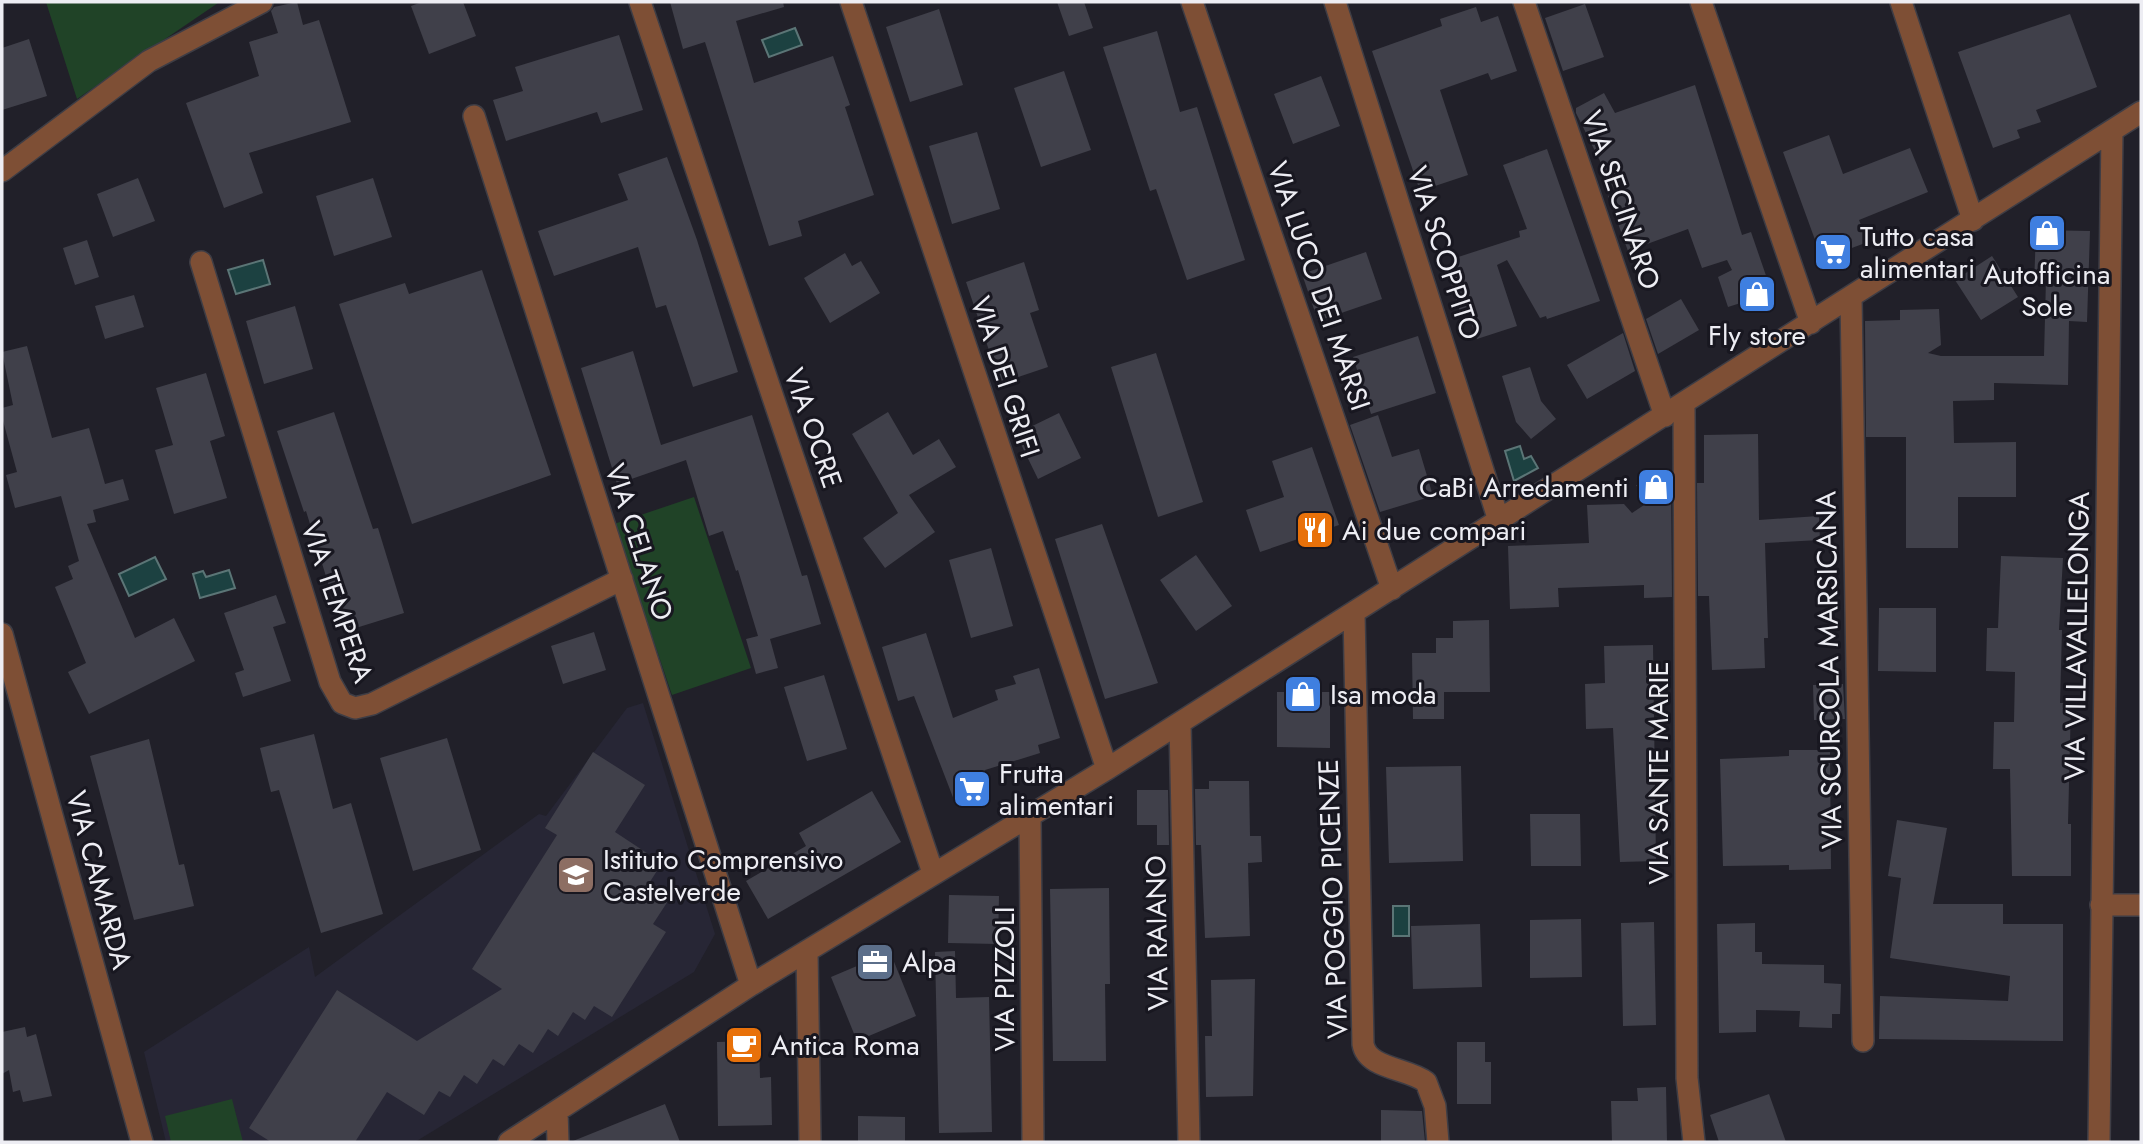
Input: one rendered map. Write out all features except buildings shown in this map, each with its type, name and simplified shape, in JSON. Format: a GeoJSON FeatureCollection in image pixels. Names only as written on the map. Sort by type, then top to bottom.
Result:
{"type":"FeatureCollection","features":[{"type":"Feature","properties":{"kind":"street"},"geometry":{"type":"LineString","coordinates":[[2,172],[149,61],[262,2]]}},
{"type":"Feature","properties":{"kind":"street","name":"VIA OCRE"},"geometry":{"type":"LineString","coordinates":[[640,2],[933,873]]}},
{"type":"Feature","properties":{"kind":"street","name":"VIA DEI GRIFI"},"geometry":{"type":"LineString","coordinates":[[850,2],[1107,769]]}},
{"type":"Feature","properties":{"kind":"street","name":"VIA LUCO DEI MARSI"},"geometry":{"type":"LineString","coordinates":[[1192,2],[1392,589]]}},
{"type":"Feature","properties":{"kind":"street","name":"VIA SCOPPITO"},"geometry":{"type":"LineString","coordinates":[[1335,2],[1500,522]]}},
{"type":"Feature","properties":{"kind":"street","name":"VIA SECINARO"},"geometry":{"type":"LineString","coordinates":[[1524,2],[1665,416]]}},
{"type":"Feature","properties":{"kind":"street"},"geometry":{"type":"LineString","coordinates":[[1701,2],[1811,323]]}},
{"type":"Feature","properties":{"kind":"street"},"geometry":{"type":"LineString","coordinates":[[1901,2],[1973,220]]}},
{"type":"Feature","properties":{"kind":"street"},"geometry":{"type":"LineString","coordinates":[[509,1142],[751,985],[1107,769],[1500,522],[2141,112]]}},
{"type":"Feature","properties":{"kind":"street","name":"VIA CELANO"},"geometry":{"type":"LineString","coordinates":[[474,116],[751,985]]}},
{"type":"Feature","properties":{"kind":"street","name":"VIA VILLAVALLELONGA"},"geometry":{"type":"LineString","coordinates":[[2099,1142],[2112,131]]}},
{"type":"Feature","properties":{"kind":"street","name":"VIA TEMPERA"},"geometry":{"type":"LineString","coordinates":[[201,262],[330,681],[342,703],[355,708],[372,704],[622,579]]}},
{"type":"Feature","properties":{"kind":"street","name":"VIA SCURCOLA MARSICANA"},"geometry":{"type":"LineString","coordinates":[[1851,298],[1863,1041]]}},
{"type":"Feature","properties":{"kind":"street","name":"VIA SANTE MARIE"},"geometry":{"type":"LineString","coordinates":[[1684,404],[1687,1078],[1694,1142]]}},
{"type":"Feature","properties":{"kind":"street","name":"VIA POGGIO PICENZE"},"geometry":{"type":"LineString","coordinates":[[1354,613],[1364,1051],[1372,1059],[1426,1082],[1435,1106],[1438,1142]]}},
{"type":"Feature","properties":{"kind":"street","name":"VIA CAMARDA"},"geometry":{"type":"LineString","coordinates":[[2,634],[142,1142]]}},
{"type":"Feature","properties":{"kind":"street","name":"VIA RAIANO"},"geometry":{"type":"LineString","coordinates":[[1180,723],[1189,1142]]}},
{"type":"Feature","properties":{"kind":"street","name":"VIA PIZZOLI"},"geometry":{"type":"LineString","coordinates":[[1030,816],[1033,1142]]}},
{"type":"Feature","properties":{"kind":"street"},"geometry":{"type":"LineString","coordinates":[[2101,905],[2141,905]]}},
{"type":"Feature","properties":{"kind":"street"},"geometry":{"type":"LineString","coordinates":[[807,951],[810,1142]]}},
{"type":"Feature","properties":{"kind":"street"},"geometry":{"type":"LineString","coordinates":[[557,1111],[558,1142]]}},
{"type":"Feature","properties":{"kind":"shaded area"},"geometry":{"type":"Polygon","coordinates":[[[795,28],[802,45],[769,57],[762,40],[795,28]]]}},
{"type":"Feature","properties":{"kind":"shaded area"},"geometry":{"type":"Polygon","coordinates":[[[263,260],[270,284],[236,294],[228,270],[263,260]]]}},
{"type":"Feature","properties":{"kind":"shaded area"},"geometry":{"type":"Polygon","coordinates":[[[1520,446],[1524,459],[1531,456],[1538,468],[1514,481],[1505,451],[1520,446]]]}},
{"type":"Feature","properties":{"kind":"shaded area"},"geometry":{"type":"Polygon","coordinates":[[[155,557],[166,579],[129,596],[119,574],[155,557]]]}},
{"type":"Feature","properties":{"kind":"shaded area"},"geometry":{"type":"Polygon","coordinates":[[[229,570],[235,588],[200,598],[193,574],[203,571],[206,577],[229,570]]]}},
{"type":"Feature","properties":{"kind":"shaded area","name":"Istituto Comprensivo Castelverde"},"geometry":{"type":"Polygon","coordinates":[[[643,703],[715,934],[694,972],[415,1142],[166,1142],[144,1052],[309,947],[315,977],[539,814],[546,816],[627,708],[643,703]]]}},
{"type":"Feature","properties":{"kind":"shaded area"},"geometry":{"type":"Polygon","coordinates":[[[1393,906],[1409,906],[1409,936],[1393,936],[1393,906]]]}},
{"type":"Feature","properties":{"kind":"green space"},"geometry":{"type":"Polygon","coordinates":[[[46,2],[218,2],[218,3],[77,99],[46,2]]]}},
{"type":"Feature","properties":{"kind":"green space"},"geometry":{"type":"Polygon","coordinates":[[[694,497],[751,668],[672,695],[614,524],[694,497]]]}},
{"type":"Feature","properties":{"kind":"green space"},"geometry":{"type":"Polygon","coordinates":[[[232,1099],[243,1142],[171,1142],[165,1116],[232,1099]]]}},
{"type":"Feature","properties":{"kind":"place","name":"Autofficina Sole"},"geometry":{"type":"Point","coordinates":[2047,233]}},
{"type":"Feature","properties":{"kind":"place","name":"Tutto casa alimentari"},"geometry":{"type":"Point","coordinates":[1833,252]}},
{"type":"Feature","properties":{"kind":"place","name":"Fly store"},"geometry":{"type":"Point","coordinates":[1757,294]}},
{"type":"Feature","properties":{"kind":"place","name":"CaBi Arredamenti"},"geometry":{"type":"Point","coordinates":[1656,487]}},
{"type":"Feature","properties":{"kind":"place","name":"Ai due compari"},"geometry":{"type":"Point","coordinates":[1315,530]}},
{"type":"Feature","properties":{"kind":"place","name":"Isa moda"},"geometry":{"type":"Point","coordinates":[1303,694]}},
{"type":"Feature","properties":{"kind":"place","name":"Frutta alimentari"},"geometry":{"type":"Point","coordinates":[972,789]}},
{"type":"Feature","properties":{"kind":"place","name":"Istituto Comprensivo Castelverde"},"geometry":{"type":"Point","coordinates":[576,875]}},
{"type":"Feature","properties":{"kind":"place","name":"Alpa"},"geometry":{"type":"Point","coordinates":[875,962]}},
{"type":"Feature","properties":{"kind":"place","name":"Antica Roma"},"geometry":{"type":"Point","coordinates":[744,1045]}}]}
